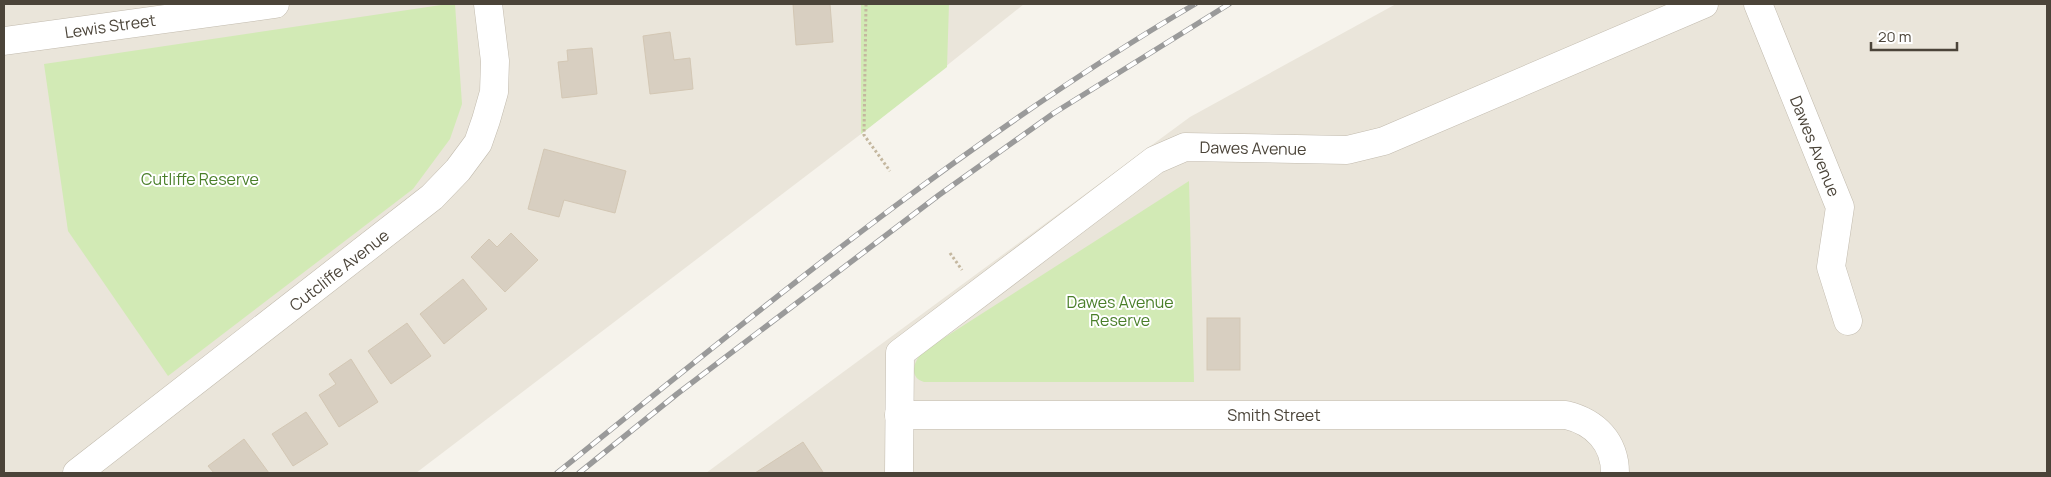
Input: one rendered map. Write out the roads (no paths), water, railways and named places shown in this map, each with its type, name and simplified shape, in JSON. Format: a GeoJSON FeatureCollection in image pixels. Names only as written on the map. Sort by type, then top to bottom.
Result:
{"type":"FeatureCollection","features":[{"type":"Feature","properties":{"kind":"street","name":"Lewis Street"},"geometry":{"type":"LineString","coordinates":[[4,41],[275,4]]}},
{"type":"Feature","properties":{"kind":"street","name":"Cutcliffe Avenue"},"geometry":{"type":"LineString","coordinates":[[77,473],[432,196],[458,170],[478,143],[494,92],[495,60],[488,4]]}},
{"type":"Feature","properties":{"kind":"street","name":"Dawes Avenue"},"geometry":{"type":"LineString","coordinates":[[899,473],[900,353],[1155,160],[1185,147],[1347,150],[1384,141],[1704,4]]}},
{"type":"Feature","properties":{"kind":"street","name":"Dawes Avenue"},"geometry":{"type":"LineString","coordinates":[[1758,4],[1840,207],[1831,267],[1848,321]]}},
{"type":"Feature","properties":{"kind":"street","name":"Smith Street"},"geometry":{"type":"LineString","coordinates":[[899,416],[1566,415],[1580,419],[1595,427],[1607,441],[1612,454],[1615,473]]}},
{"type":"Feature","properties":{"kind":"railway"},"geometry":{"type":"LineString","coordinates":[[557,473],[789,287],[947,168],[1111,56],[1195,4]]}},
{"type":"Feature","properties":{"kind":"railway"},"geometry":{"type":"LineString","coordinates":[[579,473],[677,394],[939,195],[1054,113],[1229,4]]}},
{"type":"Feature","properties":{"kind":"park label","name":"Cutliffe Reserve"},"geometry":{"type":"Point","coordinates":[200,179]}},
{"type":"Feature","properties":{"kind":"park label","name":"Dawes Avenue Reserve"},"geometry":{"type":"Point","coordinates":[1120,311]}}]}
